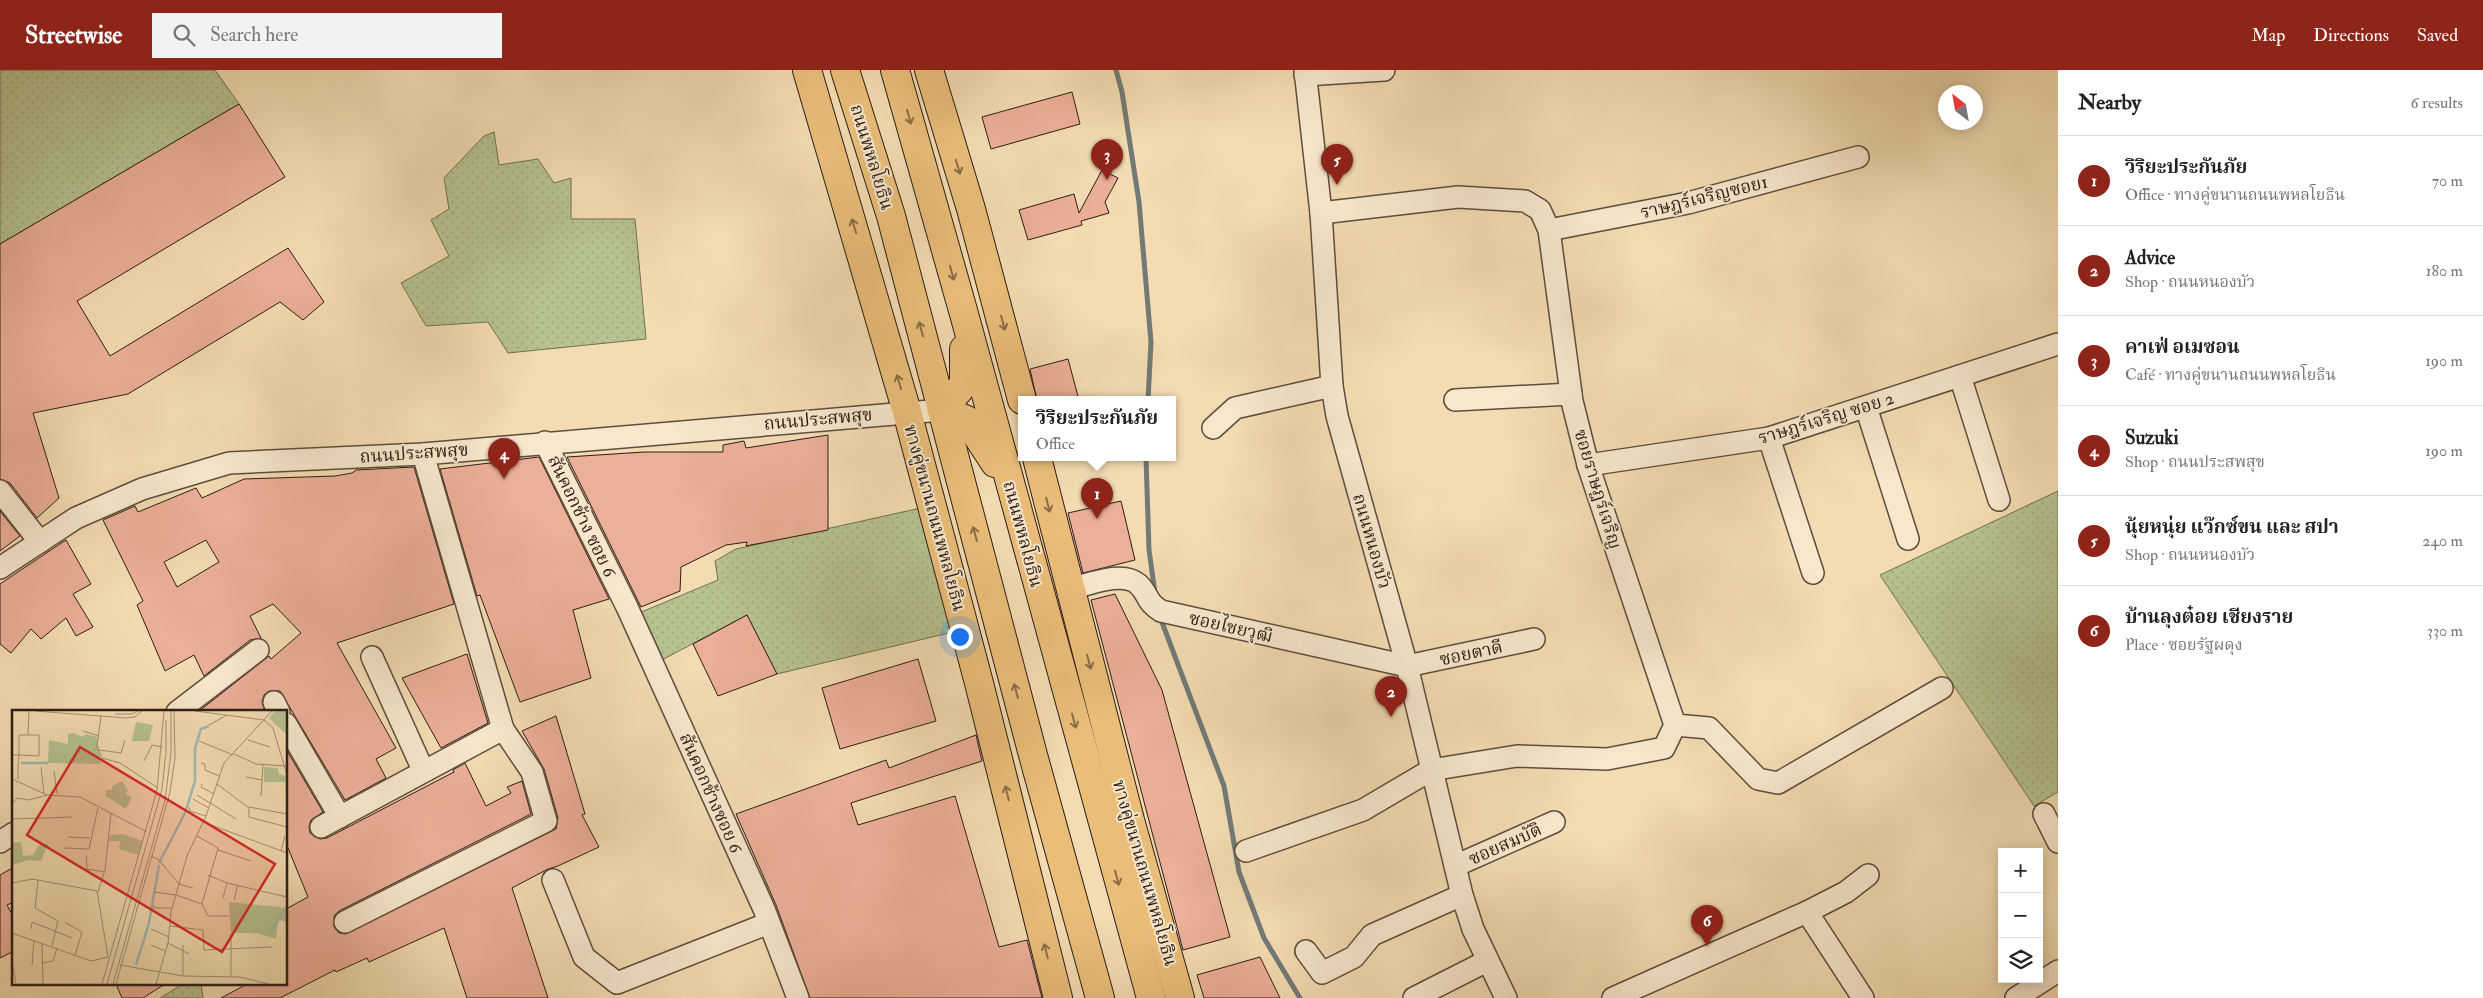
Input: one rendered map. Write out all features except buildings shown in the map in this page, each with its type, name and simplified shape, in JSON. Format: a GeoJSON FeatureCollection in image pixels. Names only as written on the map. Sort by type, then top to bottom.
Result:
{"type":"FeatureCollection","features":[{"type":"Feature","properties":{"kind":"main road","name":"ทางคู่ขนานถนนพหลโยธิน"},"geometry":{"type":"LineString","coordinates":[[807,70],[908,412],[979,683],[1058,998]]}},
{"type":"Feature","properties":{"kind":"main road","name":"ถนนพหลโยธิน"},"geometry":{"type":"LineString","coordinates":[[845,70],[891,216],[1033,756],[1100,998]]}},
{"type":"Feature","properties":{"kind":"main road","name":"ถนนพหลโยธิน"},"geometry":{"type":"LineString","coordinates":[[894,70],[964,314],[1150,998]]}},
{"type":"Feature","properties":{"kind":"main road"},"geometry":{"type":"LineString","coordinates":[[928,74],[974,218],[1021,396]]}},
{"type":"Feature","properties":{"kind":"main road"},"geometry":{"type":"LineString","coordinates":[[964,314],[964,384],[942,410],[967,420],[1009,485]]}},
{"type":"Feature","properties":{"kind":"main road","name":"ทางคู่ขนานถนนพหลโยธิน"},"geometry":{"type":"LineString","coordinates":[[1038,461],[1130,820],[1180,998]]}},
{"type":"Feature","properties":{"kind":"main road"},"geometry":{"type":"LineString","coordinates":[[1033,573],[1082,635]]}},
{"type":"Feature","properties":{"kind":"main road"},"geometry":{"type":"LineString","coordinates":[[979,683],[1033,756]]}},
{"type":"Feature","properties":{"kind":"street"},"geometry":{"type":"LineString","coordinates":[[1305,73],[1384,70]]}},
{"type":"Feature","properties":{"kind":"street","name":"ถนนหนองบัว"},"geometry":{"type":"LineString","coordinates":[[1305,73],[1321,213],[1332,386],[1337,416],[1407,666],[1462,895],[1473,929],[1506,998]]}},
{"type":"Feature","properties":{"kind":"street","name":"ราษฎร์เจริญซอย1"},"geometry":{"type":"LineString","coordinates":[[1549,230],[1688,203],[1858,157]]}},
{"type":"Feature","properties":{"kind":"street","name":"ซอยราษฎร์เจริญ"},"geometry":{"type":"LineString","coordinates":[[1321,213],[1458,197],[1525,201],[1540,210],[1549,230],[1571,394],[1588,465],[1675,725]]}},
{"type":"Feature","properties":{"kind":"street","name":"ราษฎร์เจริญ ซอย 2"},"geometry":{"type":"LineString","coordinates":[[1588,465],[1769,438],[1960,376],[2057,349]]}},
{"type":"Feature","properties":{"kind":"street"},"geometry":{"type":"LineString","coordinates":[[1960,376],[1999,500]]}},
{"type":"Feature","properties":{"kind":"street"},"geometry":{"type":"LineString","coordinates":[[1213,428],[1235,408],[1332,386]]}},
{"type":"Feature","properties":{"kind":"street"},"geometry":{"type":"LineString","coordinates":[[1455,400],[1571,394]]}},
{"type":"Feature","properties":{"kind":"street"},"geometry":{"type":"LineString","coordinates":[[1866,407],[1908,539]]}},
{"type":"Feature","properties":{"kind":"street","name":"ถนนประสพสุข"},"geometry":{"type":"LineString","coordinates":[[0,568],[76,518],[142,489],[229,463],[423,454],[545,442],[942,410]]}},
{"type":"Feature","properties":{"kind":"street"},"geometry":{"type":"LineString","coordinates":[[1769,438],[1813,573]]}},
{"type":"Feature","properties":{"kind":"street","name":"สันคอกช้าง ซอย 6"},"geometry":{"type":"LineString","coordinates":[[545,442],[618,590]]}},
{"type":"Feature","properties":{"kind":"street"},"geometry":{"type":"LineString","coordinates":[[345,922],[546,821],[532,772],[503,729],[423,454]]}},
{"type":"Feature","properties":{"kind":"street"},"geometry":{"type":"LineString","coordinates":[[0,491],[40,542]]}},
{"type":"Feature","properties":{"kind":"street","name":"ซอยไชยวุฒิ"},"geometry":{"type":"LineString","coordinates":[[1070,589],[1123,577],[1138,584],[1150,604],[1161,611],[1407,666]]}},
{"type":"Feature","properties":{"kind":"street","name":"สันคอกช้างซอย 6"},"geometry":{"type":"LineString","coordinates":[[618,590],[769,923],[798,998]]}},
{"type":"Feature","properties":{"kind":"street","name":"ซอยตาดี"},"geometry":{"type":"LineString","coordinates":[[1407,666],[1534,640]]}},
{"type":"Feature","properties":{"kind":"street"},"geometry":{"type":"LineString","coordinates":[[180,710],[258,650]]}},
{"type":"Feature","properties":{"kind":"street"},"geometry":{"type":"LineString","coordinates":[[372,657],[423,770]]}},
{"type":"Feature","properties":{"kind":"street"},"geometry":{"type":"LineString","coordinates":[[1246,851],[1363,810],[1431,770],[1517,756],[1608,759],[1664,748],[1675,725],[1709,728],[1758,779],[1778,783],[1942,688]]}},
{"type":"Feature","properties":{"kind":"street"},"geometry":{"type":"LineString","coordinates":[[288,727],[340,816]]}},
{"type":"Feature","properties":{"kind":"street"},"geometry":{"type":"LineString","coordinates":[[321,827],[423,770],[503,729]]}},
{"type":"Feature","properties":{"kind":"street"},"geometry":{"type":"LineString","coordinates":[[2044,814],[2058,842]]}},
{"type":"Feature","properties":{"kind":"street","name":"ซอยสมบัติ"},"geometry":{"type":"LineString","coordinates":[[1456,866],[1554,822]]}},
{"type":"Feature","properties":{"kind":"street"},"geometry":{"type":"LineString","coordinates":[[0,842],[12,834]]}},
{"type":"Feature","properties":{"kind":"street"},"geometry":{"type":"LineString","coordinates":[[1613,998],[1806,912],[1846,892],[1868,875]]}},
{"type":"Feature","properties":{"kind":"street"},"geometry":{"type":"LineString","coordinates":[[553,880],[584,957],[617,983],[769,923]]}},
{"type":"Feature","properties":{"kind":"street"},"geometry":{"type":"LineString","coordinates":[[1306,951],[1322,973],[1354,957],[1372,935],[1462,895]]}},
{"type":"Feature","properties":{"kind":"street"},"geometry":{"type":"LineString","coordinates":[[1806,912],[1863,998]]}},
{"type":"Feature","properties":{"kind":"street"},"geometry":{"type":"LineString","coordinates":[[1414,998],[1487,961]]}},
{"type":"Feature","properties":{"kind":"street"},"geometry":{"type":"LineString","coordinates":[[2016,998],[2058,971]]}},
{"type":"Feature","properties":{"kind":"green space"},"geometry":{"type":"Polygon","coordinates":[[[0,70],[215,70],[239,104],[0,244],[0,70]]]}},
{"type":"Feature","properties":{"kind":"green space"},"geometry":{"type":"Polygon","coordinates":[[[494,132],[499,165],[538,159],[554,183],[571,178],[571,219],[635,219],[646,339],[508,353],[488,322],[426,326],[401,283],[449,256],[431,220],[449,209],[444,178],[484,136],[494,132]]]}},
{"type":"Feature","properties":{"kind":"green space"},"geometry":{"type":"Polygon","coordinates":[[[2058,491],[2058,792],[2034,806],[1880,575],[2058,491]]]}},
{"type":"Feature","properties":{"kind":"green space"},"geometry":{"type":"Polygon","coordinates":[[[925,507],[953,632],[777,674],[747,615],[660,661],[639,613],[718,580],[715,561],[736,549],[925,507]]]}},
{"type":"Feature","properties":{"kind":"green space"},"geometry":{"type":"Polygon","coordinates":[[[180,986],[201,986],[203,998],[160,998],[180,986]]]}},
{"type":"Feature","properties":{"kind":"waterway"},"geometry":{"type":"LineString","coordinates":[[1116,70],[1122,92],[1139,202],[1151,342],[1148,396]]}},
{"type":"Feature","properties":{"kind":"waterway"},"geometry":{"type":"LineString","coordinates":[[1146,461],[1149,550],[1155,593]]}},
{"type":"Feature","properties":{"kind":"waterway"},"geometry":{"type":"LineString","coordinates":[[1160,617],[1224,786],[1239,872],[1264,938],[1300,998]]}},
{"type":"Feature","properties":{"kind":"place","name":"คาเฟ่ อเมซอน"},"geometry":{"type":"Point","coordinates":[1107,180]}},
{"type":"Feature","properties":{"kind":"place","name":"นุ้ยหนุ่ย แว๊กซ์ขน และ สปา"},"geometry":{"type":"Point","coordinates":[1337,185]}},
{"type":"Feature","properties":{"kind":"place","name":"Suzuki"},"geometry":{"type":"Point","coordinates":[504,479]}},
{"type":"Feature","properties":{"kind":"place","name":"วิริยะประกันภัย"},"geometry":{"type":"Point","coordinates":[1097,519]}},
{"type":"Feature","properties":{"kind":"place","name":"Advice"},"geometry":{"type":"Point","coordinates":[1391,717]}},
{"type":"Feature","properties":{"kind":"place","name":"บ้านลุงต๋อย เชียงราย"},"geometry":{"type":"Point","coordinates":[1707,946]}}]}
